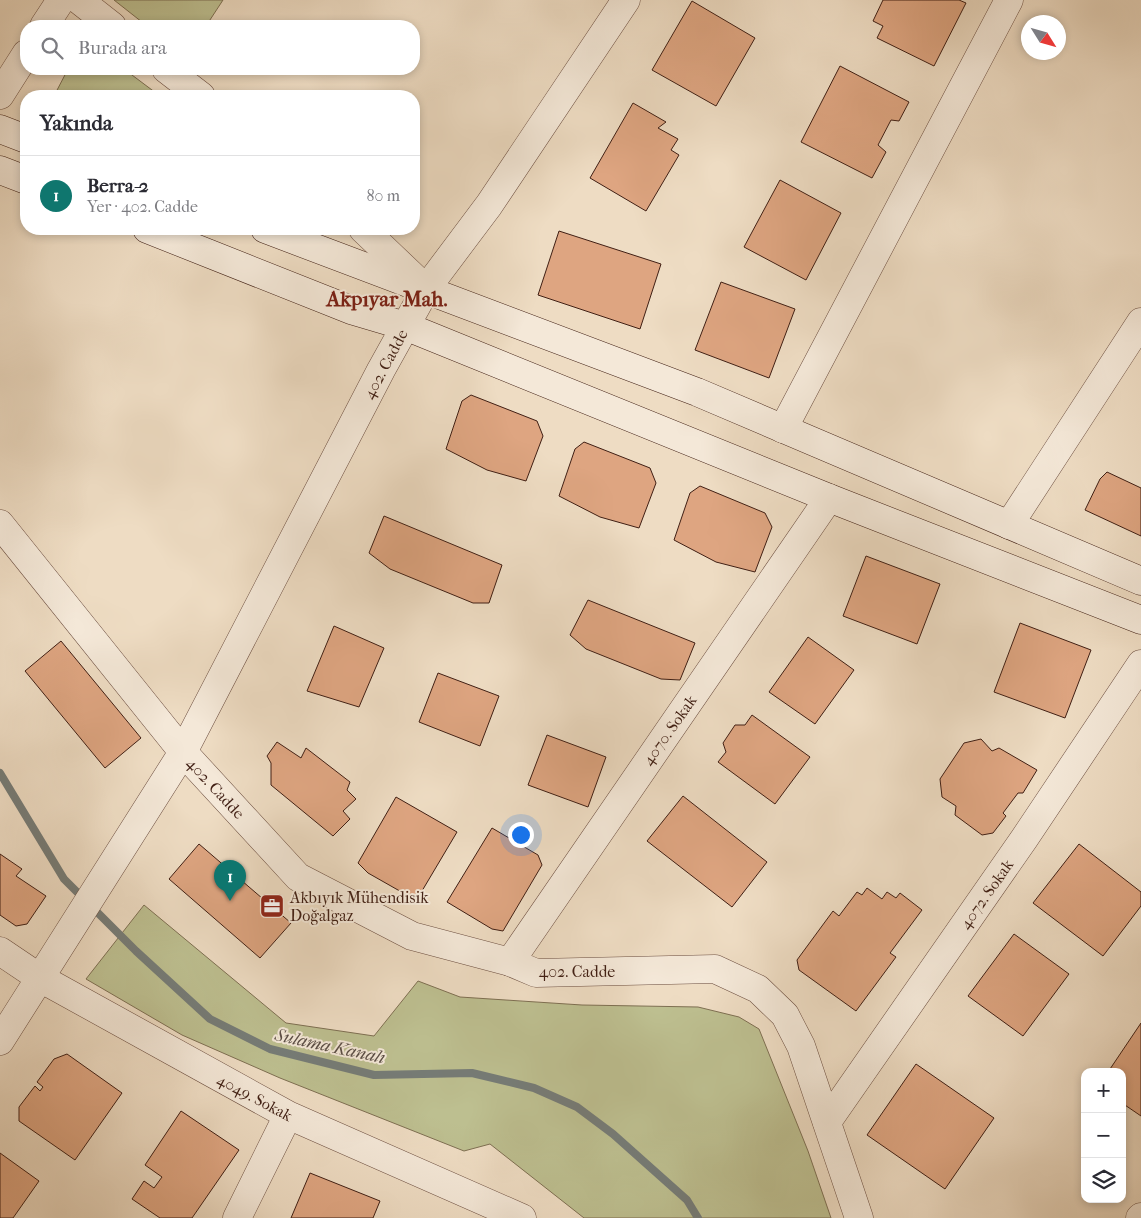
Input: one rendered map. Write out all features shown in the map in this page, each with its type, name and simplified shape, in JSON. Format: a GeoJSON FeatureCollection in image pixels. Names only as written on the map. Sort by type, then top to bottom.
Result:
{"type":"FeatureCollection","features":[{"type":"Feature","properties":{"kind":"street"},"geometry":{"type":"LineString","coordinates":[[48,20],[61,0]]}},
{"type":"Feature","properties":{"kind":"street"},"geometry":{"type":"LineString","coordinates":[[79,0],[104,20]]}},
{"type":"Feature","properties":{"kind":"street","name":"402. Cadde"},"geometry":{"type":"LineString","coordinates":[[0,1041],[182,752],[426,289],[489,205],[626,0]]}},
{"type":"Feature","properties":{"kind":"street"},"geometry":{"type":"LineString","coordinates":[[783,429],[1010,0]]}},
{"type":"Feature","properties":{"kind":"street"},"geometry":{"type":"LineString","coordinates":[[0,95],[20,63]]}},
{"type":"Feature","properties":{"kind":"street"},"geometry":{"type":"LineString","coordinates":[[174,75],[193,90]]}},
{"type":"Feature","properties":{"kind":"street"},"geometry":{"type":"LineString","coordinates":[[0,129],[20,137]]}},
{"type":"Feature","properties":{"kind":"street"},"geometry":{"type":"LineString","coordinates":[[0,170],[20,178]]}},
{"type":"Feature","properties":{"kind":"street"},"geometry":{"type":"LineString","coordinates":[[162,235],[351,310],[406,326],[829,498],[1141,620]]}},
{"type":"Feature","properties":{"kind":"street"},"geometry":{"type":"LineString","coordinates":[[281,235],[697,392],[1141,581]]}},
{"type":"Feature","properties":{"kind":"street"},"geometry":{"type":"LineString","coordinates":[[369,235],[426,289]]}},
{"type":"Feature","properties":{"kind":"street"},"geometry":{"type":"LineString","coordinates":[[1009,525],[1141,322]]}},
{"type":"Feature","properties":{"kind":"street","name":"4070. Sokak"},"geometry":{"type":"LineString","coordinates":[[510,962],[829,498]]}},
{"type":"Feature","properties":{"kind":"street","name":"402. Cadde"},"geometry":{"type":"LineString","coordinates":[[0,524],[182,752],[298,877],[412,936],[510,962],[536,973],[715,969],[758,989],[785,1015],[801,1046],[859,1218]]}},
{"type":"Feature","properties":{"kind":"street","name":"4072. Sokak"},"geometry":{"type":"LineString","coordinates":[[827,1122],[1024,839],[1141,664]]}},
{"type":"Feature","properties":{"kind":"street","name":"4049. Sokak"},"geometry":{"type":"LineString","coordinates":[[0,951],[40,978],[288,1115],[522,1218]]}},
{"type":"Feature","properties":{"kind":"street"},"geometry":{"type":"LineString","coordinates":[[237,1218],[288,1115]]}},
{"type":"Feature","properties":{"kind":"green space"},"geometry":{"type":"Polygon","coordinates":[[[114,0],[223,0],[210,20],[139,20],[114,0]]]}},
{"type":"Feature","properties":{"kind":"green space"},"geometry":{"type":"Polygon","coordinates":[[[65,75],[132,75],[152,90],[57,90],[65,75]]]}},
{"type":"Feature","properties":{"kind":"green space"},"geometry":{"type":"Polygon","coordinates":[[[144,905],[286,1023],[374,1036],[418,981],[460,997],[582,1005],[698,1007],[739,1017],[759,1029],[808,1151],[831,1218],[584,1218],[490,1144],[464,1151],[280,1078],[182,1035],[86,979],[144,905]]]}},
{"type":"Feature","properties":{"kind":"building"},"geometry":{"type":"Polygon","coordinates":[[[883,0],[959,0],[966,3],[934,66],[877,38],[883,26],[873,21],[883,0]]]}},
{"type":"Feature","properties":{"kind":"building"},"geometry":{"type":"Polygon","coordinates":[[[692,1],[755,38],[716,106],[652,70],[692,1]]]}},
{"type":"Feature","properties":{"kind":"building"},"geometry":{"type":"Polygon","coordinates":[[[840,66],[909,102],[899,121],[891,120],[878,145],[886,152],[872,178],[801,142],[840,66]]]}},
{"type":"Feature","properties":{"kind":"building"},"geometry":{"type":"Polygon","coordinates":[[[633,103],[666,122],[658,128],[678,139],[671,150],[679,155],[646,211],[590,178],[633,103]]]}},
{"type":"Feature","properties":{"kind":"building"},"geometry":{"type":"Polygon","coordinates":[[[780,180],[841,213],[806,280],[744,247],[780,180]]]}},
{"type":"Feature","properties":{"kind":"building"},"geometry":{"type":"Polygon","coordinates":[[[559,231],[661,264],[640,329],[538,295],[559,231]]]}},
{"type":"Feature","properties":{"kind":"building"},"geometry":{"type":"Polygon","coordinates":[[[721,282],[795,309],[769,378],[695,350],[721,282]]]}},
{"type":"Feature","properties":{"kind":"building"},"geometry":{"type":"Polygon","coordinates":[[[471,395],[537,421],[543,436],[526,481],[487,470],[446,449],[462,401],[471,395]]]}},
{"type":"Feature","properties":{"kind":"building"},"geometry":{"type":"Polygon","coordinates":[[[584,442],[650,468],[656,483],[639,528],[600,517],[559,496],[575,449],[584,442]]]}},
{"type":"Feature","properties":{"kind":"building"},"geometry":{"type":"Polygon","coordinates":[[[1107,472],[1141,488],[1141,536],[1085,510],[1100,479],[1107,472]]]}},
{"type":"Feature","properties":{"kind":"building"},"geometry":{"type":"Polygon","coordinates":[[[700,486],[765,513],[772,527],[755,572],[716,562],[674,540],[690,493],[700,486]]]}},
{"type":"Feature","properties":{"kind":"building"},"geometry":{"type":"Polygon","coordinates":[[[384,516],[502,565],[489,603],[473,603],[390,569],[369,553],[384,516]]]}},
{"type":"Feature","properties":{"kind":"building"},"geometry":{"type":"Polygon","coordinates":[[[866,556],[940,584],[917,644],[843,616],[866,556]]]}},
{"type":"Feature","properties":{"kind":"building"},"geometry":{"type":"Polygon","coordinates":[[[588,600],[695,643],[680,680],[661,679],[586,649],[570,635],[588,600]]]}},
{"type":"Feature","properties":{"kind":"building"},"geometry":{"type":"Polygon","coordinates":[[[1020,623],[1091,650],[1065,718],[994,692],[1020,623]]]}},
{"type":"Feature","properties":{"kind":"building"},"geometry":{"type":"Polygon","coordinates":[[[334,626],[384,648],[359,707],[307,691],[334,626]]]}},
{"type":"Feature","properties":{"kind":"building"},"geometry":{"type":"Polygon","coordinates":[[[808,637],[854,670],[815,724],[769,692],[808,637]]]}},
{"type":"Feature","properties":{"kind":"building"},"geometry":{"type":"Polygon","coordinates":[[[61,641],[141,738],[105,768],[25,671],[61,641]]]}},
{"type":"Feature","properties":{"kind":"building"},"geometry":{"type":"Polygon","coordinates":[[[438,673],[499,696],[480,746],[419,722],[438,673]]]}},
{"type":"Feature","properties":{"kind":"building"},"geometry":{"type":"Polygon","coordinates":[[[752,715],[810,757],[775,804],[718,762],[726,752],[723,743],[735,725],[745,725],[752,715]]]}},
{"type":"Feature","properties":{"kind":"building"},"geometry":{"type":"Polygon","coordinates":[[[547,735],[606,757],[588,807],[528,785],[547,735]]]}},
{"type":"Feature","properties":{"kind":"building"},"geometry":{"type":"Polygon","coordinates":[[[981,739],[992,751],[999,748],[1037,770],[1023,793],[1018,793],[1003,813],[1006,816],[993,833],[982,835],[955,815],[956,806],[942,797],[940,779],[964,743],[981,739]]]}},
{"type":"Feature","properties":{"kind":"building"},"geometry":{"type":"Polygon","coordinates":[[[277,742],[301,758],[306,748],[350,782],[347,790],[356,799],[343,811],[350,819],[333,836],[271,785],[271,763],[267,756],[277,742]]]}},
{"type":"Feature","properties":{"kind":"building"},"geometry":{"type":"Polygon","coordinates":[[[683,796],[767,862],[732,907],[647,841],[683,796]]]}},
{"type":"Feature","properties":{"kind":"building"},"geometry":{"type":"Polygon","coordinates":[[[396,797],[457,832],[419,896],[405,894],[368,873],[358,863],[396,797]]]}},
{"type":"Feature","properties":{"kind":"building"},"geometry":{"type":"Polygon","coordinates":[[[492,828],[538,855],[542,865],[503,931],[492,929],[447,902],[492,828]]]}},
{"type":"Feature","properties":{"kind":"building"},"geometry":{"type":"Polygon","coordinates":[[[199,844],[291,923],[260,958],[169,879],[199,844]]]}},
{"type":"Feature","properties":{"kind":"building"},"geometry":{"type":"Polygon","coordinates":[[[1079,844],[1141,892],[1141,906],[1103,956],[1033,903],[1079,844]]]}},
{"type":"Feature","properties":{"kind":"building"},"geometry":{"type":"Polygon","coordinates":[[[0,854],[22,869],[16,876],[46,896],[27,924],[16,926],[0,915],[0,854]]]}},
{"type":"Feature","properties":{"kind":"building"},"geometry":{"type":"Polygon","coordinates":[[[867,888],[882,899],[887,892],[896,898],[900,893],[922,910],[890,953],[896,957],[856,1011],[799,970],[797,960],[833,911],[839,916],[857,892],[862,895],[867,888]]]}},
{"type":"Feature","properties":{"kind":"building"},"geometry":{"type":"Polygon","coordinates":[[[1014,934],[1069,974],[1023,1036],[968,996],[1014,934]]]}},
{"type":"Feature","properties":{"kind":"building"},"geometry":{"type":"Polygon","coordinates":[[[1141,1023],[1141,1116],[1126,1106],[1126,1068],[1111,1068],[1141,1023]]]}},
{"type":"Feature","properties":{"kind":"building"},"geometry":{"type":"Polygon","coordinates":[[[67,1054],[122,1093],[75,1160],[19,1121],[19,1107],[35,1086],[40,1091],[43,1087],[37,1082],[54,1059],[67,1054]]]}},
{"type":"Feature","properties":{"kind":"building"},"geometry":{"type":"Polygon","coordinates":[[[916,1064],[994,1118],[945,1189],[867,1135],[916,1064]]]}},
{"type":"Feature","properties":{"kind":"building"},"geometry":{"type":"Polygon","coordinates":[[[181,1111],[239,1150],[192,1218],[160,1218],[132,1199],[144,1181],[154,1188],[162,1177],[145,1165],[181,1111]]]}},
{"type":"Feature","properties":{"kind":"building"},"geometry":{"type":"Polygon","coordinates":[[[0,1153],[39,1181],[13,1218],[0,1218],[0,1153]]]}},
{"type":"Feature","properties":{"kind":"building"},"geometry":{"type":"Polygon","coordinates":[[[310,1173],[380,1201],[373,1218],[291,1218],[310,1173]]]}},
{"type":"Feature","properties":{"kind":"waterway","name":"Sulama Kanalı"},"geometry":{"type":"LineString","coordinates":[[0,773],[64,879],[136,951],[210,1019],[270,1049],[374,1075],[472,1073],[534,1088],[577,1107],[613,1134],[687,1200],[698,1218]]}},
{"type":"Feature","properties":{"kind":"place","name":"Berra-2"},"geometry":{"type":"Point","coordinates":[230,901]}},
{"type":"Feature","properties":{"kind":"place","name":"Akbıyık Mühendisik Doğalgaz"},"geometry":{"type":"Point","coordinates":[272,906]}},
{"type":"Feature","properties":{"kind":"district","name":"Akpıyar Mah."},"geometry":{"type":"Point","coordinates":[387,299]}}]}
